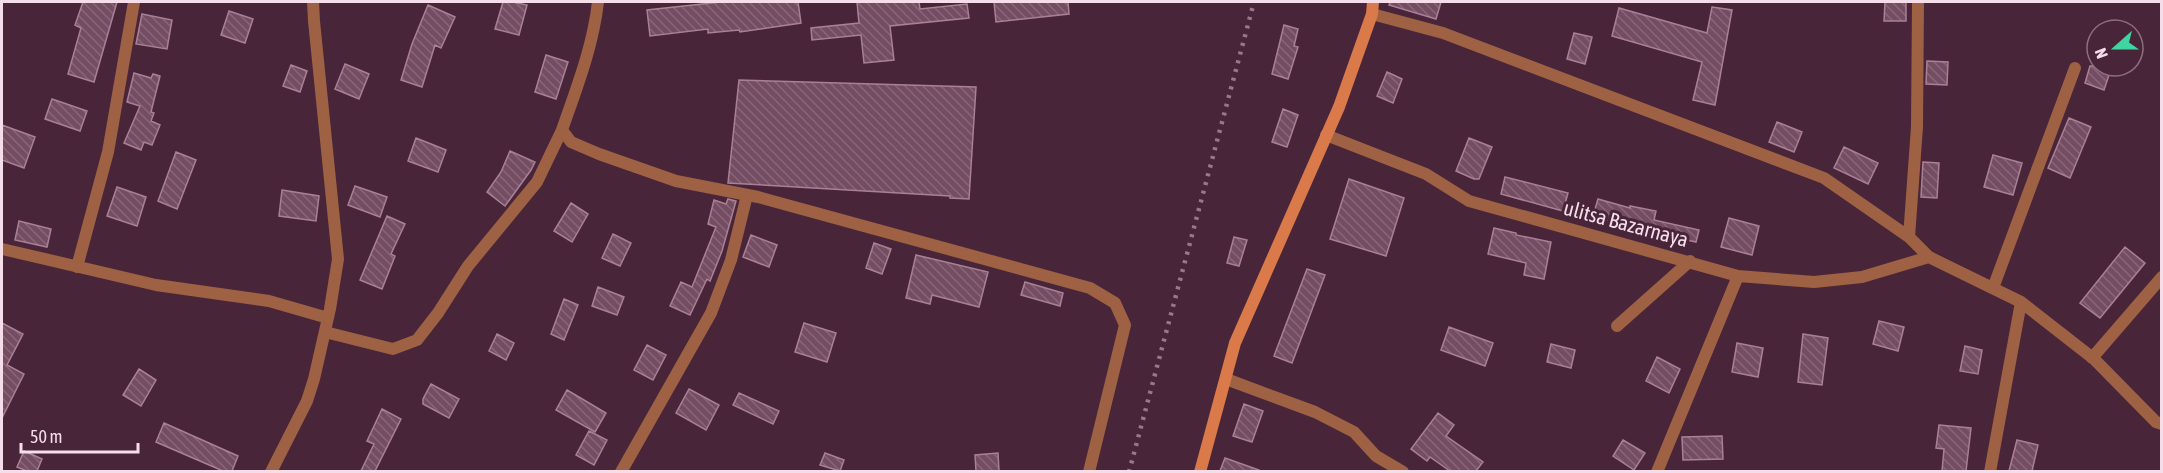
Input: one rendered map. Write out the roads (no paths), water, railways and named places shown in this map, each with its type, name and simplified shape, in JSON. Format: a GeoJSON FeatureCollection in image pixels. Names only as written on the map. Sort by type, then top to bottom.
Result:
{"type":"FeatureCollection","features":[{"type":"Feature","properties":{"kind":"street"},"geometry":{"type":"LineString","coordinates":[[77,267],[108,152],[134,2]]}},
{"type":"Feature","properties":{"kind":"street"},"geometry":{"type":"LineString","coordinates":[[271,471],[307,401],[325,332],[338,259],[313,2]]}},
{"type":"Feature","properties":{"kind":"street"},"geometry":{"type":"LineString","coordinates":[[325,332],[393,349],[417,340],[438,313],[468,266],[537,182],[562,130],[587,58],[598,2]]}},
{"type":"Feature","properties":{"kind":"street"},"geometry":{"type":"LineString","coordinates":[[1909,237],[1917,127],[1918,2]]}},
{"type":"Feature","properties":{"kind":"street"},"geometry":{"type":"LineString","coordinates":[[1200,471],[1235,343],[1339,107],[1372,8],[1824,178],[1909,237],[1929,257],[2021,302],[2092,358],[2156,422],[2162,424]]}},
{"type":"Feature","properties":{"kind":"street"},"geometry":{"type":"LineString","coordinates":[[1993,288],[2075,68]]}},
{"type":"Feature","properties":{"kind":"street"},"geometry":{"type":"LineString","coordinates":[[562,130],[571,142],[676,181],[747,195],[1090,288],[1115,303],[1125,325],[1089,471]]}},
{"type":"Feature","properties":{"kind":"street","name":"ulitsa Bazarnaya"},"geometry":{"type":"LineString","coordinates":[[1326,135],[1426,174],[1469,201],[1738,276],[1815,282],[1862,277],[1929,257]]}},
{"type":"Feature","properties":{"kind":"street"},"geometry":{"type":"LineString","coordinates":[[621,471],[711,313],[731,260],[747,195]]}},
{"type":"Feature","properties":{"kind":"street"},"geometry":{"type":"LineString","coordinates":[[2,249],[156,285],[269,301],[328,318]]}},
{"type":"Feature","properties":{"kind":"street"},"geometry":{"type":"LineString","coordinates":[[1617,326],[1690,261]]}},
{"type":"Feature","properties":{"kind":"street"},"geometry":{"type":"LineString","coordinates":[[1657,471],[1738,276]]}},
{"type":"Feature","properties":{"kind":"street"},"geometry":{"type":"LineString","coordinates":[[2092,358],[2162,277]]}},
{"type":"Feature","properties":{"kind":"street"},"geometry":{"type":"LineString","coordinates":[[1990,471],[2021,302]]}},
{"type":"Feature","properties":{"kind":"street"},"geometry":{"type":"LineString","coordinates":[[1226,380],[1315,412],[1354,432],[1376,456],[1402,471]]}},
{"type":"Feature","properties":{"kind":"railway"},"geometry":{"type":"LineString","coordinates":[[1129,472],[1254,2]]}}]}
